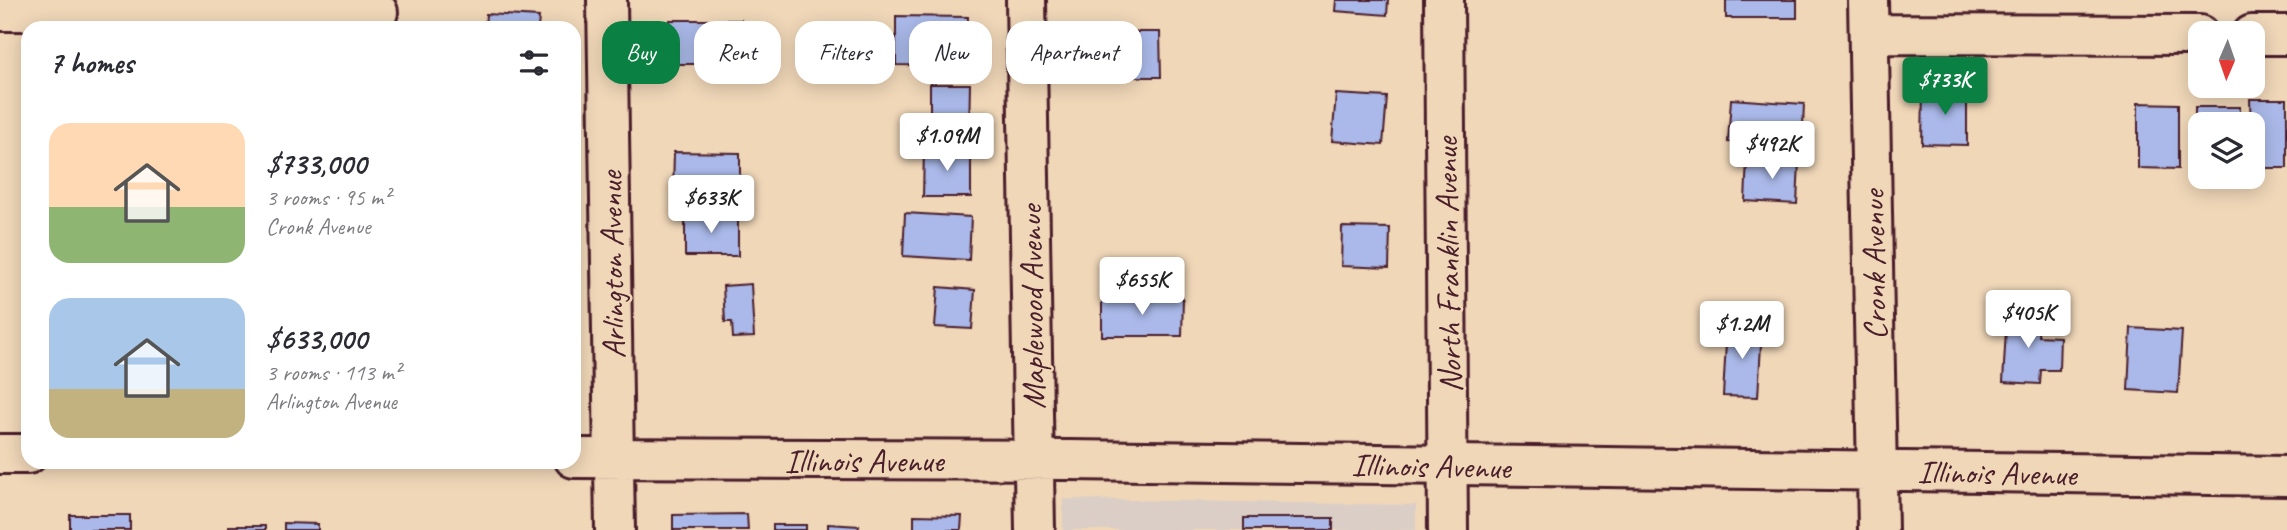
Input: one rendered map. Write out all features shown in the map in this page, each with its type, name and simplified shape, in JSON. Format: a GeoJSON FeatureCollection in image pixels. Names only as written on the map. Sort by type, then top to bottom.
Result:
{"type":"FeatureCollection","features":[{"type":"Feature","properties":{"kind":"street","name":"Arlington Avenue"},"geometry":{"type":"LineString","coordinates":[[607,0],[615,530]]}},
{"type":"Feature","properties":{"kind":"street","name":"Maplewood Avenue"},"geometry":{"type":"LineString","coordinates":[[1026,0],[1035,530]]}},
{"type":"Feature","properties":{"kind":"street","name":"North Franklin Avenue"},"geometry":{"type":"LineString","coordinates":[[1444,0],[1448,530]]}},
{"type":"Feature","properties":{"kind":"street"},"geometry":{"type":"LineString","coordinates":[[0,11],[378,12]]}},
{"type":"Feature","properties":{"kind":"street"},"geometry":{"type":"LineString","coordinates":[[1868,17],[2188,34]]}},
{"type":"Feature","properties":{"kind":"street","name":"Cronk Avenue"},"geometry":{"type":"LineString","coordinates":[[1868,17],[1878,530]]}},
{"type":"Feature","properties":{"kind":"street"},"geometry":{"type":"LineString","coordinates":[[2265,35],[2287,35]]}},
{"type":"Feature","properties":{"kind":"street"},"geometry":{"type":"LineString","coordinates":[[0,454],[21,454]]}},
{"type":"Feature","properties":{"kind":"street","name":"Illinois Avenue"},"geometry":{"type":"LineString","coordinates":[[581,458],[1033,460],[2287,476]]}},
{"type":"Feature","properties":{"kind":"shaded area"},"geometry":{"type":"Polygon","coordinates":[[[1063,499],[1416,505],[1416,530],[1063,530],[1063,499]]]}},
{"type":"Feature","properties":{"kind":"building"},"geometry":{"type":"Polygon","coordinates":[[[1336,0],[1388,0],[1387,15],[1335,11],[1336,0]]]}},
{"type":"Feature","properties":{"kind":"building"},"geometry":{"type":"Polygon","coordinates":[[[1726,0],[1797,0],[1797,18],[1726,18],[1726,0]]]}},
{"type":"Feature","properties":{"kind":"building"},"geometry":{"type":"Polygon","coordinates":[[[486,14],[539,17],[539,21],[486,21],[486,14]]]}},
{"type":"Feature","properties":{"kind":"building"},"geometry":{"type":"Polygon","coordinates":[[[896,16],[968,17],[968,21],[909,21],[909,65],[896,65],[896,16]]]}},
{"type":"Feature","properties":{"kind":"building"},"geometry":{"type":"Polygon","coordinates":[[[741,20],[694,21],[694,64],[680,64],[680,21],[670,21],[741,20]]]}},
{"type":"Feature","properties":{"kind":"building"},"geometry":{"type":"Polygon","coordinates":[[[1142,32],[1160,32],[1161,77],[1142,77],[1142,32]]]}},
{"type":"Feature","properties":{"kind":"building"},"geometry":{"type":"Polygon","coordinates":[[[930,84],[970,84],[969,132],[930,131],[930,84]]]}},
{"type":"Feature","properties":{"kind":"building"},"geometry":{"type":"Polygon","coordinates":[[[1923,89],[1967,89],[1967,145],[1922,144],[1923,89]]]}},
{"type":"Feature","properties":{"kind":"building"},"geometry":{"type":"Polygon","coordinates":[[[1336,94],[1387,97],[1383,145],[1332,141],[1336,94]]]}},
{"type":"Feature","properties":{"kind":"building"},"geometry":{"type":"Polygon","coordinates":[[[1731,99],[1804,104],[1802,147],[1728,142],[1731,99]]]}},
{"type":"Feature","properties":{"kind":"building"},"geometry":{"type":"Polygon","coordinates":[[[2250,99],[2287,99],[2287,168],[2265,168],[2265,112],[2250,112],[2250,99]]]}},
{"type":"Feature","properties":{"kind":"building"},"geometry":{"type":"Polygon","coordinates":[[[2138,103],[2178,104],[2178,169],[2138,168],[2138,103]]]}},
{"type":"Feature","properties":{"kind":"building"},"geometry":{"type":"Polygon","coordinates":[[[2195,107],[2240,107],[2240,112],[2195,112],[2195,107]]]}},
{"type":"Feature","properties":{"kind":"building"},"geometry":{"type":"Polygon","coordinates":[[[924,148],[971,149],[971,197],[923,197],[924,148]]]}},
{"type":"Feature","properties":{"kind":"building"},"geometry":{"type":"Polygon","coordinates":[[[674,152],[740,153],[740,194],[673,193],[674,152]]]}},
{"type":"Feature","properties":{"kind":"building"},"geometry":{"type":"Polygon","coordinates":[[[1747,158],[1799,161],[1797,204],[1745,201],[1747,158]]]}},
{"type":"Feature","properties":{"kind":"building"},"geometry":{"type":"Polygon","coordinates":[[[685,213],[738,214],[738,256],[685,256],[685,213]]]}},
{"type":"Feature","properties":{"kind":"building"},"geometry":{"type":"Polygon","coordinates":[[[905,213],[971,217],[969,260],[903,256],[905,213]]]}},
{"type":"Feature","properties":{"kind":"building"},"geometry":{"type":"Polygon","coordinates":[[[1342,227],[1390,228],[1389,268],[1341,266],[1342,227]]]}},
{"type":"Feature","properties":{"kind":"building"},"geometry":{"type":"Polygon","coordinates":[[[751,284],[754,337],[733,338],[732,322],[725,322],[723,286],[751,284]]]}},
{"type":"Feature","properties":{"kind":"building"},"geometry":{"type":"Polygon","coordinates":[[[938,287],[975,290],[972,329],[935,327],[938,287]]]}},
{"type":"Feature","properties":{"kind":"building"},"geometry":{"type":"Polygon","coordinates":[[[1102,297],[1183,298],[1182,336],[1102,336],[1102,297]]]}},
{"type":"Feature","properties":{"kind":"building"},"geometry":{"type":"Polygon","coordinates":[[[2007,312],[2039,314],[2038,336],[2060,337],[2059,370],[2041,370],[2040,384],[2003,382],[2007,312]]]}},
{"type":"Feature","properties":{"kind":"building"},"geometry":{"type":"Polygon","coordinates":[[[1727,325],[1762,327],[1758,397],[1723,396],[1727,325]]]}},
{"type":"Feature","properties":{"kind":"building"},"geometry":{"type":"Polygon","coordinates":[[[2131,328],[2182,331],[2178,393],[2128,390],[2131,328]]]}},
{"type":"Feature","properties":{"kind":"building"},"geometry":{"type":"Polygon","coordinates":[[[747,514],[748,530],[673,530],[673,515],[747,514]]]}},
{"type":"Feature","properties":{"kind":"building"},"geometry":{"type":"Polygon","coordinates":[[[70,515],[130,515],[130,530],[70,530],[70,515]]]}},
{"type":"Feature","properties":{"kind":"building"},"geometry":{"type":"Polygon","coordinates":[[[914,515],[962,516],[961,530],[914,530],[914,515]]]}},
{"type":"Feature","properties":{"kind":"building"},"geometry":{"type":"Polygon","coordinates":[[[1244,518],[1333,518],[1333,530],[1244,530],[1244,518]]]}},
{"type":"Feature","properties":{"kind":"building"},"geometry":{"type":"Polygon","coordinates":[[[284,523],[318,524],[318,530],[284,530],[284,523]]]}},
{"type":"Feature","properties":{"kind":"building"},"geometry":{"type":"Polygon","coordinates":[[[828,524],[859,526],[858,530],[828,530],[828,524]]]}},
{"type":"Feature","properties":{"kind":"building"},"geometry":{"type":"Polygon","coordinates":[[[773,525],[806,525],[806,530],[773,530],[773,525]]]}},
{"type":"Feature","properties":{"kind":"building"},"geometry":{"type":"Polygon","coordinates":[[[229,526],[265,526],[265,530],[229,530],[229,526]]]}}]}
